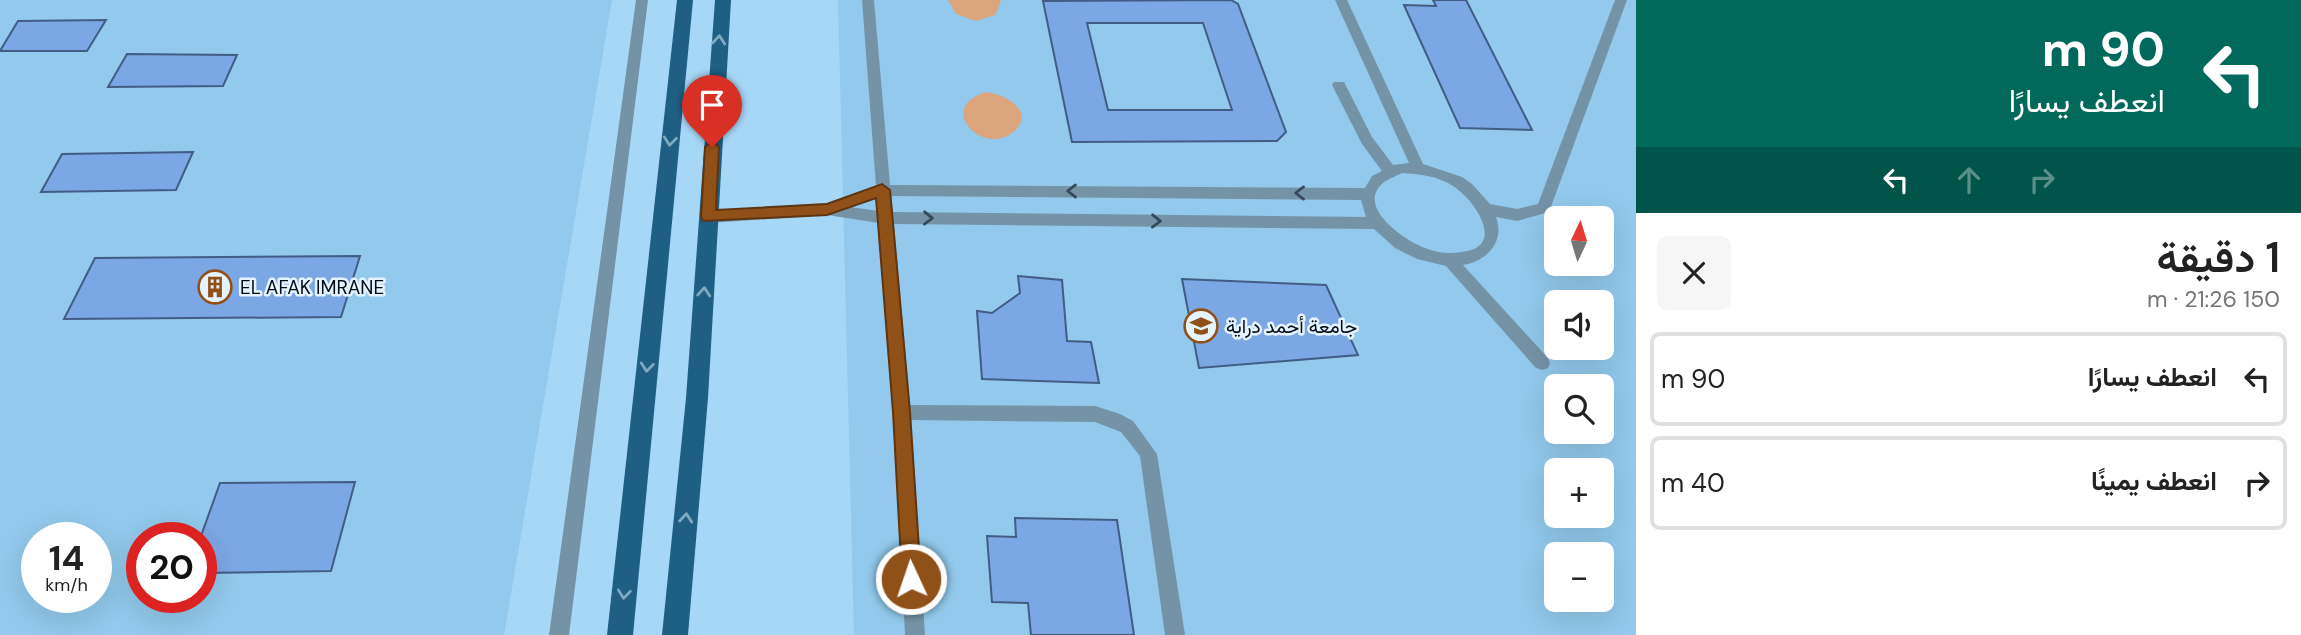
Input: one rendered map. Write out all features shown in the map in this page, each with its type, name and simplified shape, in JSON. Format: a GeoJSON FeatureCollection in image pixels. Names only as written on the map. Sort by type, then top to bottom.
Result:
{"type":"FeatureCollection","features":[{"type":"Feature","properties":{"kind":"main road"},"geometry":{"type":"LineString","coordinates":[[620,635],[685,0]]}},
{"type":"Feature","properties":{"kind":"main road"},"geometry":{"type":"LineString","coordinates":[[675,635],[697,398],[723,0]]}},
{"type":"Feature","properties":{"kind":"lane"},"geometry":{"type":"LineString","coordinates":[[559,635],[642,0]]}},
{"type":"Feature","properties":{"kind":"lane"},"geometry":{"type":"LineString","coordinates":[[868,0],[902,412],[915,635]]}},
{"type":"Feature","properties":{"kind":"lane"},"geometry":{"type":"LineString","coordinates":[[1341,0],[1418,168]]}},
{"type":"Feature","properties":{"kind":"lane"},"geometry":{"type":"LineString","coordinates":[[1486,209],[1517,215],[1544,208],[1621,0]]}},
{"type":"Feature","properties":{"kind":"lane"},"geometry":{"type":"LineString","coordinates":[[1339,85],[1367,140],[1390,171]]}},
{"type":"Feature","properties":{"kind":"lane"},"geometry":{"type":"LineString","coordinates":[[1418,168],[1439,173],[1475,194],[1486,209],[1492,225],[1491,239],[1483,250],[1468,258],[1450,260],[1428,257],[1408,249],[1376,223],[1369,208],[1368,194],[1373,181],[1390,171],[1418,168]]}},
{"type":"Feature","properties":{"kind":"lane"},"geometry":{"type":"LineString","coordinates":[[827,209],[882,190],[1368,194]]}},
{"type":"Feature","properties":{"kind":"lane"},"geometry":{"type":"LineString","coordinates":[[709,216],[827,209],[884,218],[1376,223]]}},
{"type":"Feature","properties":{"kind":"lane"},"geometry":{"type":"LineString","coordinates":[[1450,260],[1542,363]]}},
{"type":"Feature","properties":{"kind":"lane"},"geometry":{"type":"LineString","coordinates":[[902,412],[1095,414],[1117,418],[1132,429],[1148,454],[1175,635]]}},
{"type":"Feature","properties":{"kind":"shaded area"},"geometry":{"type":"Polygon","coordinates":[[[0,0],[612,0],[504,635],[0,635],[0,0]]]}},
{"type":"Feature","properties":{"kind":"shaded area","name":"جامعة أحمد دراية"},"geometry":{"type":"Polygon","coordinates":[[[838,0],[1636,0],[1636,635],[854,635],[838,0]]]}},
{"type":"Feature","properties":{"kind":"shaded area"},"geometry":{"type":"Polygon","coordinates":[[[948,0],[1001,1],[995,15],[976,21],[956,14],[948,0]]]}},
{"type":"Feature","properties":{"kind":"shaded area"},"geometry":{"type":"Polygon","coordinates":[[[986,92],[1002,96],[1020,112],[1022,118],[1019,126],[1012,133],[1000,138],[988,138],[969,127],[964,118],[964,108],[971,99],[986,92]]]}},
{"type":"Feature","properties":{"kind":"building"},"geometry":{"type":"Polygon","coordinates":[[[1231,0],[1238,4],[1286,132],[1277,141],[1072,142],[1043,1],[1231,0]],[[1087,23],[1108,110],[1232,110],[1203,23],[1087,23]]]}},
{"type":"Feature","properties":{"kind":"building"},"geometry":{"type":"Polygon","coordinates":[[[1433,0],[1466,0],[1532,130],[1460,128],[1404,5],[1436,6],[1433,0]]]}},
{"type":"Feature","properties":{"kind":"building"},"geometry":{"type":"Polygon","coordinates":[[[106,20],[87,51],[0,51],[18,21],[106,20]]]}},
{"type":"Feature","properties":{"kind":"building"},"geometry":{"type":"Polygon","coordinates":[[[127,54],[237,55],[223,86],[108,87],[127,54]]]}},
{"type":"Feature","properties":{"kind":"building"},"geometry":{"type":"Polygon","coordinates":[[[193,152],[176,190],[41,192],[62,154],[193,152]]]}},
{"type":"Feature","properties":{"kind":"building","name":"EL AFAK IMRANE"},"geometry":{"type":"Polygon","coordinates":[[[360,256],[341,317],[64,319],[95,258],[360,256]]]}},
{"type":"Feature","properties":{"kind":"building"},"geometry":{"type":"Polygon","coordinates":[[[1018,276],[1062,280],[1067,341],[1091,342],[1099,383],[982,379],[977,311],[992,313],[1020,293],[1018,276]]]}},
{"type":"Feature","properties":{"kind":"building"},"geometry":{"type":"Polygon","coordinates":[[[1182,279],[1326,285],[1358,355],[1199,368],[1182,279]]]}},
{"type":"Feature","properties":{"kind":"building"},"geometry":{"type":"Polygon","coordinates":[[[355,482],[331,571],[217,573],[217,522],[206,522],[220,483],[355,482]]]}},
{"type":"Feature","properties":{"kind":"building"},"geometry":{"type":"Polygon","coordinates":[[[1015,518],[1117,520],[1134,635],[1031,635],[1028,603],[992,602],[987,536],[1016,537],[1015,518]]]}},
{"type":"Feature","properties":{"kind":"place","name":"EL AFAK IMRANE"},"geometry":{"type":"Point","coordinates":[215,287]}},
{"type":"Feature","properties":{"kind":"place","name":"جامعة أحمد دراية"},"geometry":{"type":"Point","coordinates":[1201,326]}},
{"type":"Feature","properties":{"kind":"route"},"geometry":{"type":"LineString","coordinates":[[712,147],[709,216],[827,209],[882,190],[902,412],[911,579]]}}]}
